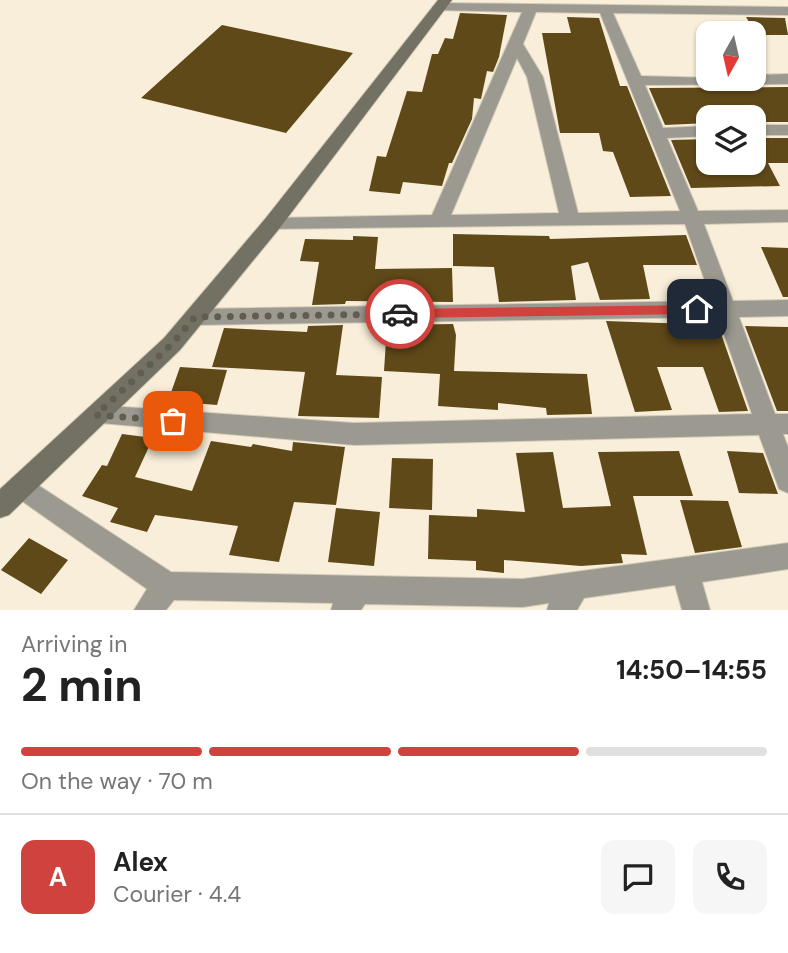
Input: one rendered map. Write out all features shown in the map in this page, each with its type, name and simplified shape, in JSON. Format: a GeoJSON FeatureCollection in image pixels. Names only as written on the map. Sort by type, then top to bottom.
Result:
{"type":"FeatureCollection","features":[{"type":"Feature","properties":{"kind":"street"},"geometry":{"type":"LineString","coordinates":[[0,506],[172,344],[272,224],[442,4],[788,12]]}},
{"type":"Feature","properties":{"kind":"street"},"geometry":{"type":"LineString","coordinates":[[439,221],[531,8]]}},
{"type":"Feature","properties":{"kind":"street"},"geometry":{"type":"LineString","coordinates":[[605,9],[692,218],[725,309],[778,425],[788,481]]}},
{"type":"Feature","properties":{"kind":"street"},"geometry":{"type":"LineString","coordinates":[[515,43],[535,77],[570,219]]}},
{"type":"Feature","properties":{"kind":"street"},"geometry":{"type":"LineString","coordinates":[[635,81],[788,79]]}},
{"type":"Feature","properties":{"kind":"street"},"geometry":{"type":"LineString","coordinates":[[766,130],[788,130]]}},
{"type":"Feature","properties":{"kind":"street"},"geometry":{"type":"LineString","coordinates":[[657,133],[696,132]]}},
{"type":"Feature","properties":{"kind":"street"},"geometry":{"type":"LineString","coordinates":[[272,224],[788,216]]}},
{"type":"Feature","properties":{"kind":"street"},"geometry":{"type":"LineString","coordinates":[[195,317],[788,308]]}},
{"type":"Feature","properties":{"kind":"street"},"geometry":{"type":"LineString","coordinates":[[96,415],[354,434],[778,425]]}},
{"type":"Feature","properties":{"kind":"street"},"geometry":{"type":"LineString","coordinates":[[22,486],[167,586],[351,600],[523,593],[578,598],[685,570],[788,556]]}},
{"type":"Feature","properties":{"kind":"street"},"geometry":{"type":"LineString","coordinates":[[685,570],[696,610]]}},
{"type":"Feature","properties":{"kind":"street"},"geometry":{"type":"LineString","coordinates":[[148,610],[167,586]]}},
{"type":"Feature","properties":{"kind":"street"},"geometry":{"type":"LineString","coordinates":[[561,610],[578,598]]}},
{"type":"Feature","properties":{"kind":"building"},"geometry":{"type":"Polygon","coordinates":[[[460,13],[507,15],[499,57],[493,72],[487,71],[481,99],[474,98],[472,119],[452,163],[449,163],[442,186],[403,182],[400,194],[369,191],[377,156],[386,157],[407,91],[422,92],[432,54],[438,54],[445,38],[453,39],[460,13]]]}},
{"type":"Feature","properties":{"kind":"building"},"geometry":{"type":"Polygon","coordinates":[[[567,17],[599,18],[620,86],[627,86],[671,196],[630,197],[613,152],[603,151],[599,133],[560,133],[542,33],[571,33],[567,17]]]}},
{"type":"Feature","properties":{"kind":"building"},"geometry":{"type":"Polygon","coordinates":[[[746,17],[785,18],[788,35],[766,35],[766,21],[748,21],[746,17]]]}},
{"type":"Feature","properties":{"kind":"building"},"geometry":{"type":"Polygon","coordinates":[[[222,25],[353,53],[286,133],[141,98],[222,25]]]}},
{"type":"Feature","properties":{"kind":"building"},"geometry":{"type":"Polygon","coordinates":[[[766,87],[788,87],[788,122],[766,122],[766,105],[696,105],[696,124],[665,125],[649,88],[766,91],[766,87]]]}},
{"type":"Feature","properties":{"kind":"building"},"geometry":{"type":"Polygon","coordinates":[[[766,138],[788,138],[788,163],[766,163],[766,138]]]}},
{"type":"Feature","properties":{"kind":"building"},"geometry":{"type":"Polygon","coordinates":[[[696,139],[696,175],[766,175],[768,163],[780,186],[691,188],[671,140],[696,139]]]}},
{"type":"Feature","properties":{"kind":"building"},"geometry":{"type":"Polygon","coordinates":[[[453,234],[549,236],[550,239],[686,235],[697,265],[643,265],[650,299],[600,300],[588,262],[571,266],[576,300],[499,302],[494,267],[453,266],[453,234]]]}},
{"type":"Feature","properties":{"kind":"building"},"geometry":{"type":"Polygon","coordinates":[[[353,236],[378,237],[375,269],[452,268],[453,302],[346,301],[345,304],[312,305],[319,262],[300,261],[305,239],[353,240],[353,236]]]}},
{"type":"Feature","properties":{"kind":"building"},"geometry":{"type":"Polygon","coordinates":[[[761,247],[788,248],[788,297],[783,297],[761,247]]]}},
{"type":"Feature","properties":{"kind":"building"},"geometry":{"type":"Polygon","coordinates":[[[606,321],[718,325],[748,411],[719,412],[703,367],[657,367],[672,410],[635,412],[606,321]]]}},
{"type":"Feature","properties":{"kind":"building"},"geometry":{"type":"Polygon","coordinates":[[[453,324],[456,335],[454,371],[587,374],[592,414],[547,415],[546,408],[498,403],[498,410],[438,406],[440,374],[384,371],[387,325],[453,324]]]}},
{"type":"Feature","properties":{"kind":"building"},"geometry":{"type":"Polygon","coordinates":[[[343,325],[336,375],[382,377],[379,418],[298,416],[305,372],[212,367],[224,328],[307,332],[308,326],[343,325]]]}},
{"type":"Feature","properties":{"kind":"building"},"geometry":{"type":"Polygon","coordinates":[[[745,326],[788,327],[788,411],[777,411],[745,326]]]}},
{"type":"Feature","properties":{"kind":"building"},"geometry":{"type":"Polygon","coordinates":[[[180,367],[227,370],[217,405],[168,401],[180,367]]]}},
{"type":"Feature","properties":{"kind":"building"},"geometry":{"type":"Polygon","coordinates":[[[122,434],[153,438],[135,477],[192,491],[211,441],[251,447],[253,444],[292,451],[293,442],[345,447],[336,505],[294,502],[279,562],[229,555],[238,526],[155,515],[147,532],[110,522],[118,508],[82,496],[102,465],[107,466],[122,434]]]}},
{"type":"Feature","properties":{"kind":"building"},"geometry":{"type":"Polygon","coordinates":[[[679,451],[693,496],[633,496],[647,555],[621,554],[623,563],[581,566],[504,560],[504,573],[476,570],[476,561],[428,559],[429,515],[477,517],[477,509],[525,512],[516,453],[553,452],[563,508],[611,506],[598,452],[679,451]]]}},
{"type":"Feature","properties":{"kind":"building"},"geometry":{"type":"Polygon","coordinates":[[[727,451],[763,453],[778,494],[739,493],[727,451]]]}},
{"type":"Feature","properties":{"kind":"building"},"geometry":{"type":"Polygon","coordinates":[[[392,458],[433,459],[432,510],[389,508],[392,458]]]}},
{"type":"Feature","properties":{"kind":"building"},"geometry":{"type":"Polygon","coordinates":[[[680,500],[728,501],[742,547],[695,553],[680,500]]]}},
{"type":"Feature","properties":{"kind":"building"},"geometry":{"type":"Polygon","coordinates":[[[336,508],[380,512],[374,566],[328,562],[336,508]]]}},
{"type":"Feature","properties":{"kind":"building"},"geometry":{"type":"Polygon","coordinates":[[[29,538],[68,560],[41,594],[1,570],[29,538]]]}},
{"type":"Feature","properties":{"kind":"way so far"},"geometry":{"type":"LineString","coordinates":[[173,421],[96,415],[172,344],[195,317],[400,314]]}},
{"type":"Feature","properties":{"kind":"route"},"geometry":{"type":"LineString","coordinates":[[400,314],[697,309]]}}]}
